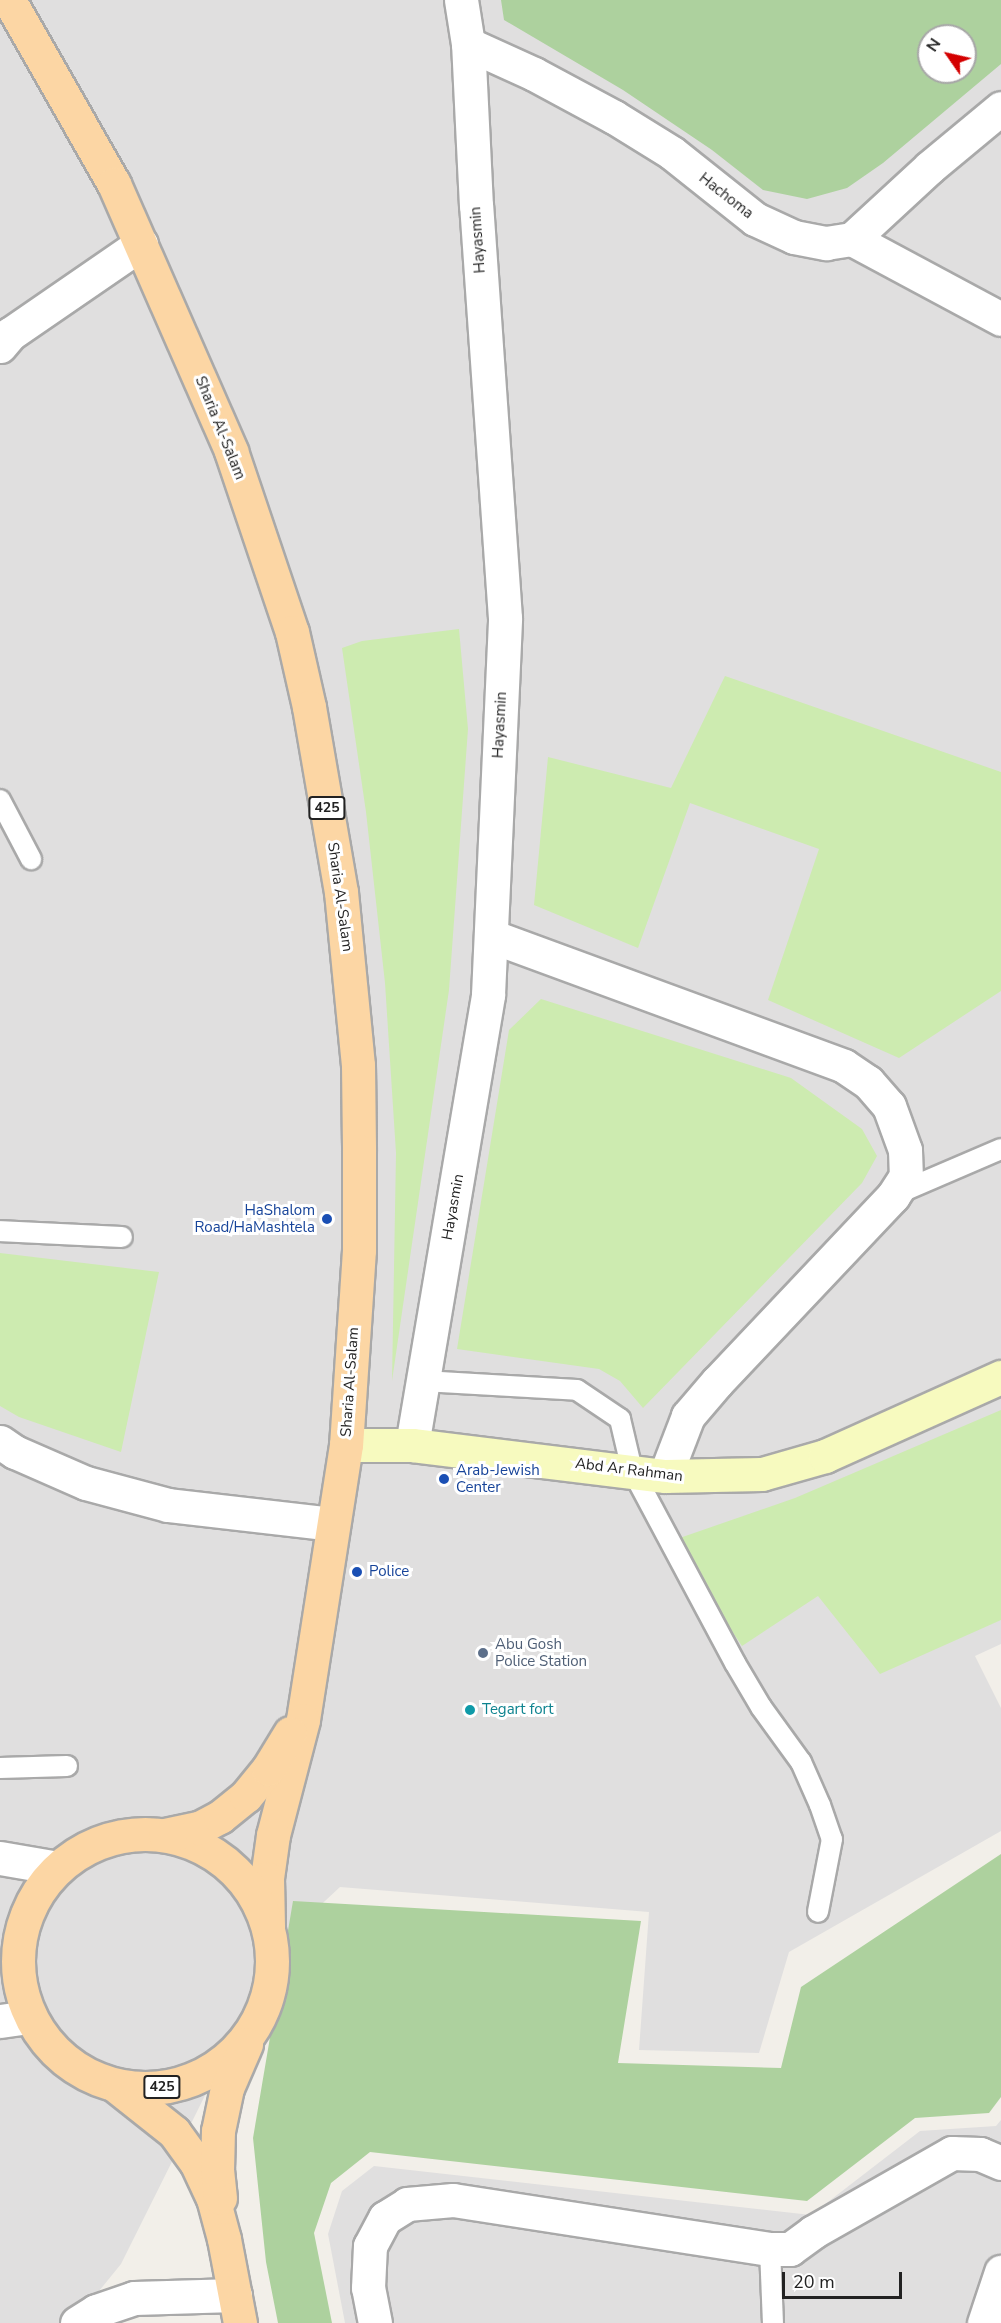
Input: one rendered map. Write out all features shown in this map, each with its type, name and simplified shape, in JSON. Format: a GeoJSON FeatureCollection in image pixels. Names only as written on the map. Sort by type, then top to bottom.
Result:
{"type":"FeatureCollection","features":[{"type":"Feature","properties":{"kind":"main road","name":"Sharia Al-Salam"},"geometry":{"type":"LineString","coordinates":[[9,0],[114,184],[231,451],[292,632],[309,707],[341,892],[358,1065],[359,1251],[346,1445],[297,1751],[273,1835],[267,1878],[268,1927]]}},
{"type":"Feature","properties":{"kind":"main road","name":"Sharia Al-Salam"},"geometry":{"type":"LineString","coordinates":[[165,1835],[199,1828],[220,1817],[246,1796],[284,1746],[300,1711],[309,1677]]}},
{"type":"Feature","properties":{"kind":"main road","name":"425"},"geometry":{"type":"LineString","coordinates":[[224,2238],[213,2198],[196,2162],[174,2132],[116,2086],[81,2072],[15,2019],[20,1938],[33,1900],[58,1868],[89,1846],[127,1835],[165,1835],[202,1847],[231,1867],[254,1895],[268,1927],[272,1962],[267,1998],[227,2088],[218,2131],[217,2171],[224,2238],[237,2309]]}},
{"type":"Feature","properties":{"kind":"main road","name":"425"},"geometry":{"type":"LineString","coordinates":[[116,2086],[156,2089],[193,2079],[226,2059],[252,2030]]}},
{"type":"Feature","properties":{"kind":"street","name":"Hayasmin"},"geometry":{"type":"LineString","coordinates":[[412,1444],[488,995],[505,618],[476,206],[468,44],[461,0]]}},
{"type":"Feature","properties":{"kind":"street","name":"Hachoma"},"geometry":{"type":"LineString","coordinates":[[468,44],[534,74],[614,117],[672,153],[755,219],[794,237],[826,243],[852,238]]}},
{"type":"Feature","properties":{"kind":"street"},"geometry":{"type":"LineString","coordinates":[[1001,108],[930,167],[852,238],[1001,319]]}},
{"type":"Feature","properties":{"kind":"street"},"geometry":{"type":"LineString","coordinates":[[0,346],[10,334],[141,244]]}},
{"type":"Feature","properties":{"kind":"street"},"geometry":{"type":"LineString","coordinates":[[491,936],[844,1066],[868,1082],[889,1106],[905,1150],[906,1176],[893,1196],[717,1382],[688,1416],[665,1476]]}},
{"type":"Feature","properties":{"kind":"street","name":"Abd Ar Rahman"},"geometry":{"type":"LineString","coordinates":[[346,1445],[412,1444],[632,1470],[665,1476],[762,1474],[792,1468],[1001,1377]]}},
{"type":"Feature","properties":{"kind":"street"},"geometry":{"type":"LineString","coordinates":[[2,1447],[86,1484],[168,1505],[333,1524]]}},
{"type":"Feature","properties":{"kind":"street"},"geometry":{"type":"LineString","coordinates":[[0,1858],[58,1868]]}},
{"type":"Feature","properties":{"kind":"street"},"geometry":{"type":"LineString","coordinates":[[375,2323],[368,2288],[370,2246],[386,2218],[407,2204],[453,2200],[770,2249],[790,2249],[813,2232],[952,2152],[980,2154],[1001,2163]]}},
{"type":"Feature","properties":{"kind":"street"},"geometry":{"type":"LineString","coordinates":[[984,2323],[1001,2272]]}},
{"type":"Feature","properties":{"kind":"street"},"geometry":{"type":"LineString","coordinates":[[77,2323],[96,2311],[134,2298],[237,2309]]}},
{"type":"Feature","properties":{"kind":"lane"},"geometry":{"type":"LineString","coordinates":[[0,800],[31,859]]}},
{"type":"Feature","properties":{"kind":"lane"},"geometry":{"type":"LineString","coordinates":[[893,1196],[1001,1149]]}},
{"type":"Feature","properties":{"kind":"lane"},"geometry":{"type":"LineString","coordinates":[[0,1231],[122,1237]]}},
{"type":"Feature","properties":{"kind":"lane"},"geometry":{"type":"LineString","coordinates":[[423,1381],[577,1390],[620,1419],[632,1470],[735,1664],[761,1707],[801,1762],[820,1804],[832,1839],[818,1912]]}},
{"type":"Feature","properties":{"kind":"lane"},"geometry":{"type":"LineString","coordinates":[[0,1768],[68,1766]]}},
{"type":"Feature","properties":{"kind":"lane"},"geometry":{"type":"LineString","coordinates":[[770,2249],[773,2323]]}},
{"type":"Feature","properties":{"kind":"shaded area"},"geometry":{"type":"Polygon","coordinates":[[[0,0],[1001,0],[1001,1644],[975,1656],[1001,1708],[1001,1831],[789,1952],[759,2053],[639,2050],[649,1912],[340,1887],[282,1941],[121,2264],[73,2323],[0,2323],[0,0]]]}},
{"type":"Feature","properties":{"kind":"shaded area"},"geometry":{"type":"Polygon","coordinates":[[[1001,2120],[1001,2323],[345,2323],[328,2234],[342,2191],[374,2166],[811,2215],[920,2131],[996,2126],[1001,2120]]]}},
{"type":"Feature","properties":{"kind":"green space"},"geometry":{"type":"Polygon","coordinates":[[[501,0],[1001,0],[1001,64],[883,163],[847,188],[807,199],[763,190],[712,150],[623,90],[504,20],[501,0]]]}},
{"type":"Feature","properties":{"kind":"green space"},"geometry":{"type":"Polygon","coordinates":[[[459,629],[468,729],[449,990],[392,1381],[396,1153],[385,983],[366,812],[342,648],[362,641],[459,629]]]}},
{"type":"Feature","properties":{"kind":"green space"},"geometry":{"type":"Polygon","coordinates":[[[725,676],[1001,772],[1001,991],[899,1058],[768,1000],[819,849],[690,803],[638,948],[534,905],[548,757],[671,788],[725,676]]]}},
{"type":"Feature","properties":{"kind":"green space"},"geometry":{"type":"Polygon","coordinates":[[[541,999],[791,1078],[862,1129],[877,1156],[862,1183],[643,1408],[620,1381],[599,1369],[457,1349],[509,1030],[541,999]]]}},
{"type":"Feature","properties":{"kind":"green space"},"geometry":{"type":"Polygon","coordinates":[[[0,1253],[159,1272],[121,1452],[19,1417],[0,1406],[0,1253]]]}},
{"type":"Feature","properties":{"kind":"green space"},"geometry":{"type":"Polygon","coordinates":[[[1001,1410],[1001,1620],[880,1674],[818,1596],[742,1646],[671,1541],[795,1498],[1001,1410]]]}},
{"type":"Feature","properties":{"kind":"green space"},"geometry":{"type":"Polygon","coordinates":[[[1001,1854],[1001,2097],[989,2113],[915,2118],[807,2201],[370,2152],[331,2183],[314,2233],[332,2323],[278,2323],[266,2262],[253,2138],[293,1901],[641,1921],[618,2063],[781,2068],[801,1987],[1001,1854]]]}},
{"type":"Feature","properties":{"kind":"place","name":"HaShalom Road/HaMashtela"},"geometry":{"type":"Point","coordinates":[327,1219]}},
{"type":"Feature","properties":{"kind":"place","name":"Arab-Jewish Center"},"geometry":{"type":"Point","coordinates":[444,1479]}},
{"type":"Feature","properties":{"kind":"place","name":"Police"},"geometry":{"type":"Point","coordinates":[357,1572]}},
{"type":"Feature","properties":{"kind":"place","name":"Abu Gosh Police Station"},"geometry":{"type":"Point","coordinates":[483,1653]}},
{"type":"Feature","properties":{"kind":"place","name":"Tegart fort"},"geometry":{"type":"Point","coordinates":[470,1710]}}]}
